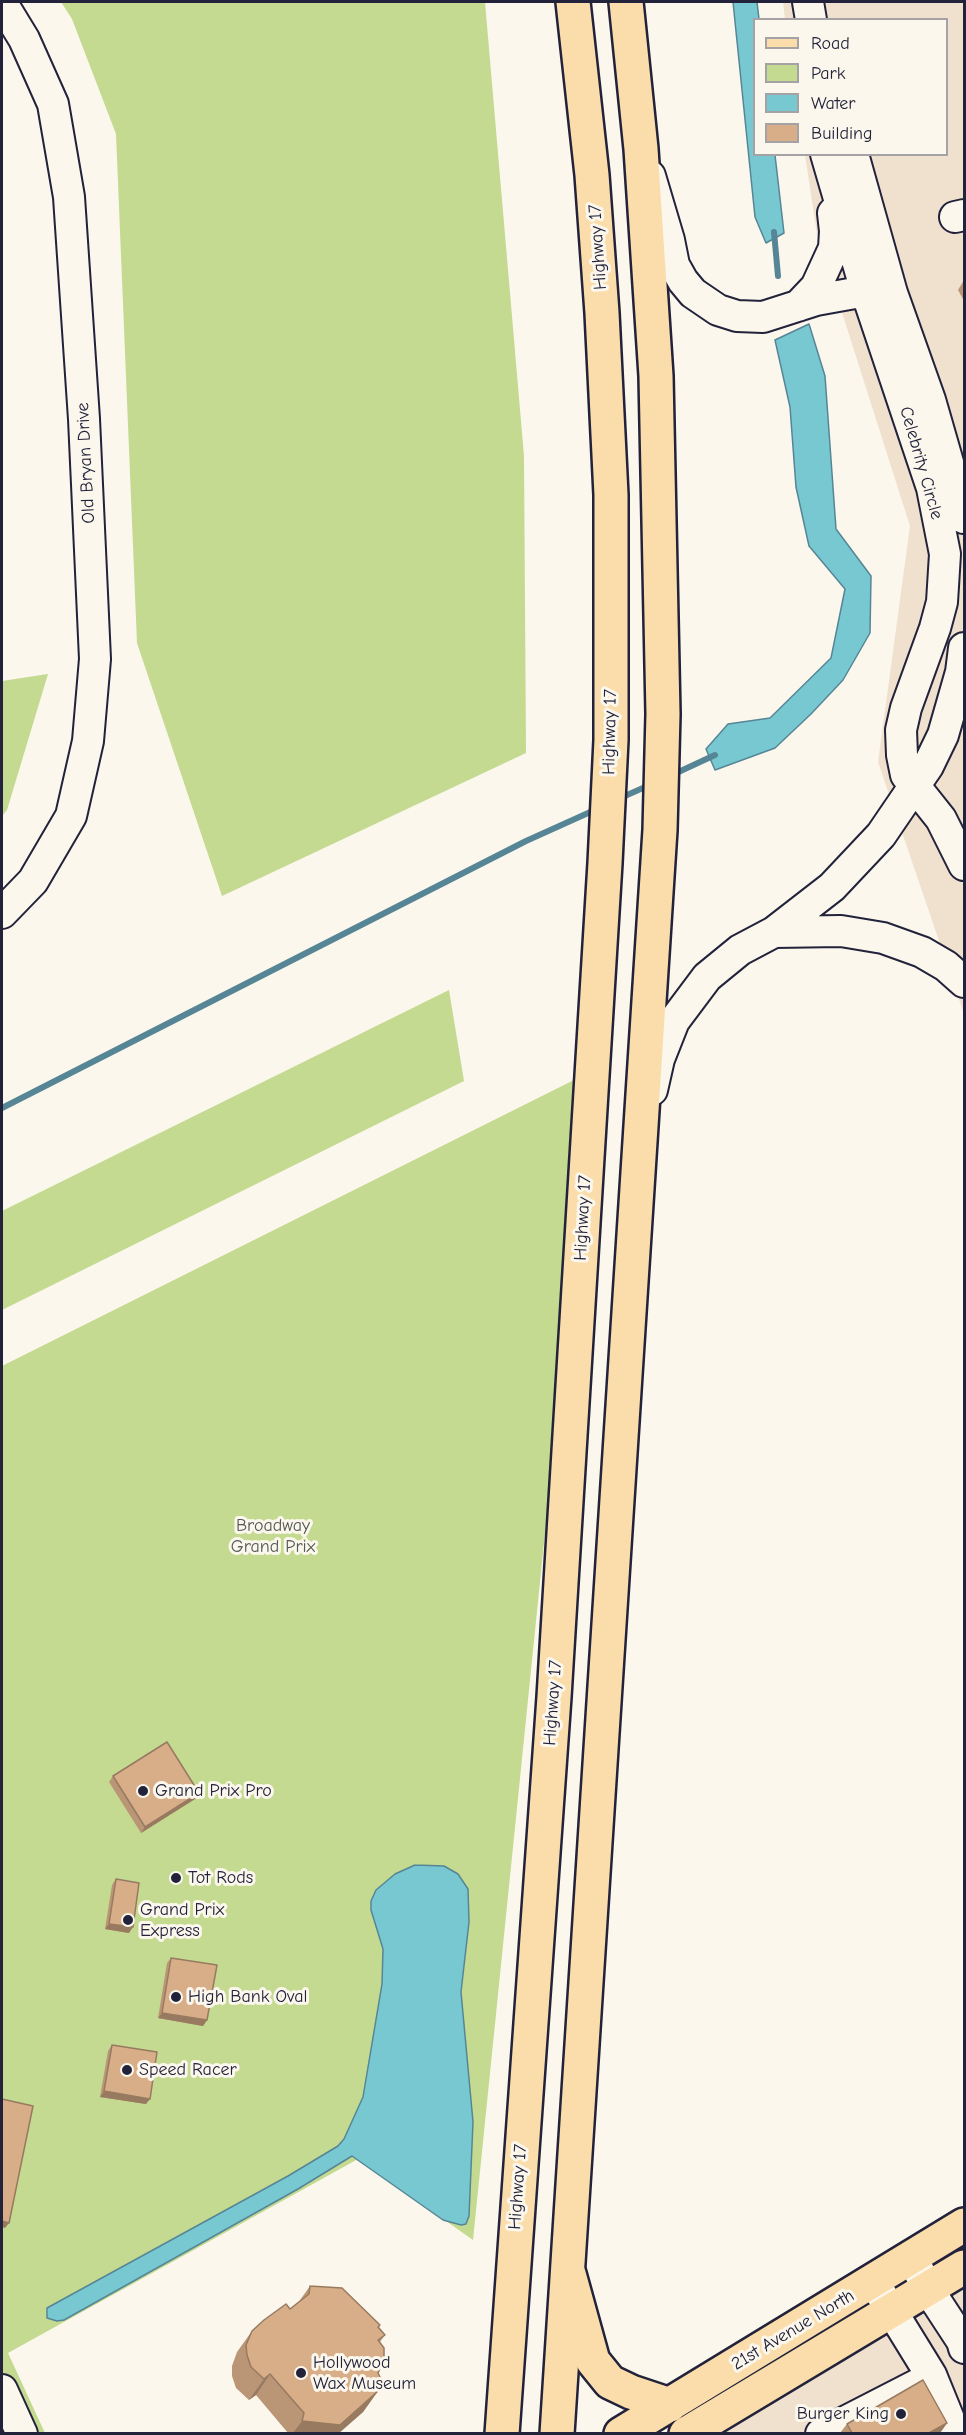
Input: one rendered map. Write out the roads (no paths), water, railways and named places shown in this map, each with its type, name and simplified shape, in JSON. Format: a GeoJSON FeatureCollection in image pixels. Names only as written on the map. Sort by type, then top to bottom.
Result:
{"type":"FeatureCollection","features":[{"type":"Feature","properties":{"kind":"main road","name":"Highway 17"},"geometry":{"type":"LineString","coordinates":[[502,2433],[554,1697],[606,863],[611,740],[610,495],[603,324],[592,175],[573,2]]}},
{"type":"Feature","properties":{"kind":"main road"},"geometry":{"type":"LineString","coordinates":[[557,2433],[660,830],[663,714],[657,376],[641,149],[626,2]]}},
{"type":"Feature","properties":{"kind":"main road","name":"21st Avenue North"},"geometry":{"type":"LineString","coordinates":[[621,2433],[964,2225]]}},
{"type":"Feature","properties":{"kind":"main road","name":"21st Avenue North"},"geometry":{"type":"LineString","coordinates":[[686,2433],[964,2267]]}},
{"type":"Feature","properties":{"kind":"main road"},"geometry":{"type":"LineString","coordinates":[[567,2268],[592,2361],[610,2382],[669,2405]]}},
{"type":"Feature","properties":{"kind":"street"},"geometry":{"type":"LineString","coordinates":[[808,2],[811,18]]}},
{"type":"Feature","properties":{"kind":"street","name":"Old Bryan Drive"},"geometry":{"type":"LineString","coordinates":[[2,3],[24,39],[53,104],[69,197],[84,418],[95,659],[88,741],[71,816],[33,881],[2,913]]}},
{"type":"Feature","properties":{"kind":"street"},"geometry":{"type":"LineString","coordinates":[[641,149],[669,240],[674,265],[693,294],[718,310],[737,316],[763,317],[798,306],[879,292]]}},
{"type":"Feature","properties":{"kind":"street"},"geometry":{"type":"LineString","coordinates":[[798,306],[816,288],[834,248],[836,159]]}},
{"type":"Feature","properties":{"kind":"street","name":"Celebrity Circle"},"geometry":{"type":"LineString","coordinates":[[836,159],[879,292],[932,488],[945,554],[942,602],[906,708],[901,730],[902,755],[906,775],[941,819],[964,865]]}},
{"type":"Feature","properties":{"kind":"street","name":"Celebrity Circle"},"geometry":{"type":"LineString","coordinates":[[879,292],[930,400],[964,518]]}},
{"type":"Feature","properties":{"kind":"street"},"geometry":{"type":"LineString","coordinates":[[640,1136],[659,1059],[674,1021],[707,977],[740,950],[774,932],[840,878],[881,835],[928,766],[943,735],[961,672],[964,648]]}},
{"type":"Feature","properties":{"kind":"street"},"geometry":{"type":"LineString","coordinates":[[774,932],[841,931],[883,938],[922,952],[946,966],[964,982]]}},
{"type":"Feature","properties":{"kind":"street"},"geometry":{"type":"LineString","coordinates":[[912,2258],[964,2348]]}},
{"type":"Feature","properties":{"kind":"street"},"geometry":{"type":"LineString","coordinates":[[873,2282],[932,2377],[951,2424],[952,2433]]}},
{"type":"Feature","properties":{"kind":"street"},"geometry":{"type":"LineString","coordinates":[[821,2433],[877,2416],[932,2377]]}},
{"type":"Feature","properties":{"kind":"street"},"geometry":{"type":"LineString","coordinates":[[2,2393],[22,2433]]}},
{"type":"Feature","properties":{"kind":"water"},"geometry":{"type":"Polygon","coordinates":[[[733,2],[757,2],[759,18],[753,18],[753,156],[775,156],[784,233],[766,243],[755,217],[733,2]]]}},
{"type":"Feature","properties":{"kind":"water"},"geometry":{"type":"Polygon","coordinates":[[[809,324],[825,376],[836,529],[871,576],[870,633],[843,680],[775,748],[715,770],[706,749],[728,724],[770,718],[831,658],[845,589],[809,546],[796,487],[790,407],[775,340],[809,324]]]}},
{"type":"Feature","properties":{"kind":"water"},"geometry":{"type":"Polygon","coordinates":[[[415,1865],[444,1866],[458,1874],[468,1889],[469,1922],[461,1992],[473,2122],[469,2216],[466,2224],[461,2225],[443,2220],[352,2156],[298,2189],[64,2320],[57,2321],[47,2318],[47,2308],[288,2176],[338,2146],[344,2139],[363,2097],[382,1984],[383,1949],[371,1910],[371,1901],[376,1890],[395,1874],[415,1865]]]}},
{"type":"Feature","properties":{"kind":"waterway"},"geometry":{"type":"LineString","coordinates":[[774,232],[778,276]]}},
{"type":"Feature","properties":{"kind":"waterway"},"geometry":{"type":"LineString","coordinates":[[672,775],[715,755]]}},
{"type":"Feature","properties":{"kind":"waterway"},"geometry":{"type":"LineString","coordinates":[[618,799],[652,784]]}},
{"type":"Feature","properties":{"kind":"waterway"},"geometry":{"type":"LineString","coordinates":[[2,1108],[526,841],[597,809]]}},
{"type":"Feature","properties":{"kind":"place","name":"Grand Prix Pro"},"geometry":{"type":"Point","coordinates":[143,1791]}},
{"type":"Feature","properties":{"kind":"place","name":"Tot Rods"},"geometry":{"type":"Point","coordinates":[176,1878]}},
{"type":"Feature","properties":{"kind":"place","name":"Grand Prix Express"},"geometry":{"type":"Point","coordinates":[128,1920]}},
{"type":"Feature","properties":{"kind":"place","name":"High Bank Oval"},"geometry":{"type":"Point","coordinates":[176,1997]}},
{"type":"Feature","properties":{"kind":"place","name":"Speed Racer"},"geometry":{"type":"Point","coordinates":[127,2070]}},
{"type":"Feature","properties":{"kind":"place","name":"Hollywood Wax Museum"},"geometry":{"type":"Point","coordinates":[301,2373]}},
{"type":"Feature","properties":{"kind":"place","name":"Burger King"},"geometry":{"type":"Point","coordinates":[901,2414]}},
{"type":"Feature","properties":{"kind":"park label","name":"Broadway Grand Prix"},"geometry":{"type":"Point","coordinates":[273,1536]}}]}
